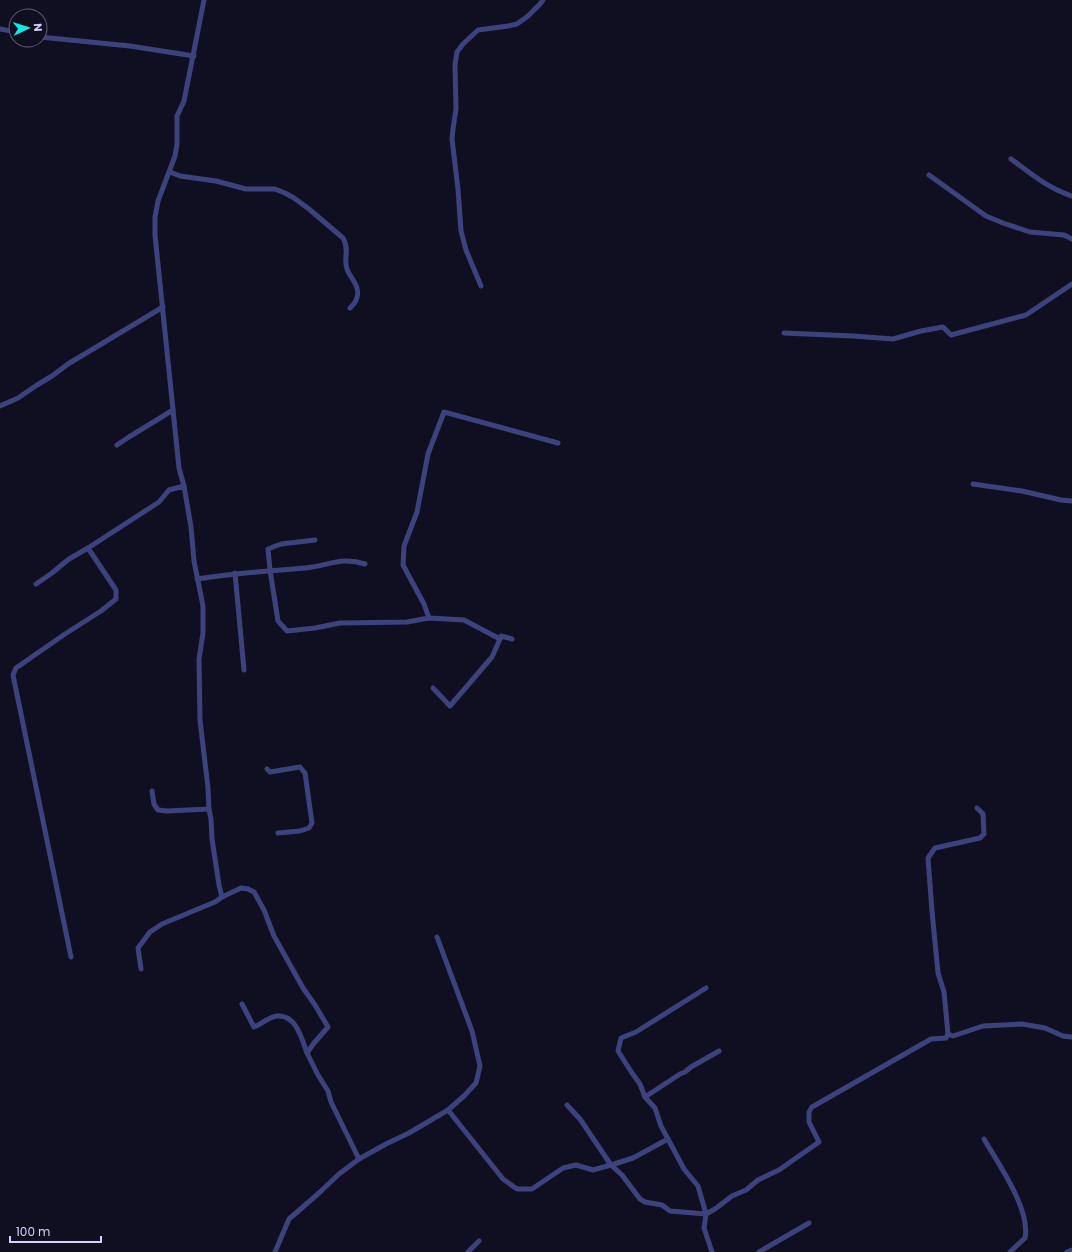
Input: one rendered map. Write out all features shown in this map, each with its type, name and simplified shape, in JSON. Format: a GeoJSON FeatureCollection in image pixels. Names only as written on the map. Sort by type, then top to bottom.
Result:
{"type":"FeatureCollection","features":[{"type":"Feature","properties":{"kind":"street"},"geometry":{"type":"LineString","coordinates":[[204,0],[184,101],[177,116],[177,149],[170,172],[158,201],[155,217],[155,235],[179,468],[184,486],[191,527],[194,561],[203,606],[203,633],[199,658],[200,720],[212,839],[222,897]]}},
{"type":"Feature","properties":{"kind":"street"},"geometry":{"type":"LineString","coordinates":[[481,286],[466,250],[462,231],[452,139],[456,109],[454,64],[457,52],[478,30],[517,24],[528,16],[543,0]]}},
{"type":"Feature","properties":{"kind":"street"},"geometry":{"type":"LineString","coordinates":[[48,38],[130,46],[194,56]]}},
{"type":"Feature","properties":{"kind":"street"},"geometry":{"type":"LineString","coordinates":[[1011,159],[1040,180],[1060,192],[1072,196]]}},
{"type":"Feature","properties":{"kind":"street"},"geometry":{"type":"LineString","coordinates":[[170,172],[180,176],[227,184],[246,189],[275,189],[294,198],[344,238],[347,244],[346,268],[358,287],[356,301],[350,308]]}},
{"type":"Feature","properties":{"kind":"street"},"geometry":{"type":"LineString","coordinates":[[929,175],[986,216],[997,221],[1030,232],[1064,235],[1072,239]]}},
{"type":"Feature","properties":{"kind":"street"},"geometry":{"type":"LineString","coordinates":[[784,333],[893,339],[921,331],[943,327],[951,335],[1026,315],[1072,284]]}},
{"type":"Feature","properties":{"kind":"street"},"geometry":{"type":"LineString","coordinates":[[0,406],[18,398],[68,364],[163,307]]}},
{"type":"Feature","properties":{"kind":"street"},"geometry":{"type":"LineString","coordinates":[[117,445],[173,410]]}},
{"type":"Feature","properties":{"kind":"street"},"geometry":{"type":"LineString","coordinates":[[430,618],[404,565],[404,546],[417,512],[428,454],[444,412],[558,443]]}},
{"type":"Feature","properties":{"kind":"street"},"geometry":{"type":"LineString","coordinates":[[973,484],[1022,491],[1072,501]]}},
{"type":"Feature","properties":{"kind":"street"},"geometry":{"type":"LineString","coordinates":[[36,584],[69,559],[159,502],[169,490],[184,486]]}},
{"type":"Feature","properties":{"kind":"street"},"geometry":{"type":"LineString","coordinates":[[315,540],[281,544],[268,549],[278,621],[287,631],[315,628],[340,623],[407,622],[430,618],[464,620],[500,639]]}},
{"type":"Feature","properties":{"kind":"street"},"geometry":{"type":"LineString","coordinates":[[71,958],[13,675],[16,668],[101,611],[116,599],[116,590],[88,548]]}},
{"type":"Feature","properties":{"kind":"street"},"geometry":{"type":"LineString","coordinates":[[198,579],[235,573],[307,568],[337,561],[356,561],[365,564]]}},
{"type":"Feature","properties":{"kind":"street"},"geometry":{"type":"LineString","coordinates":[[235,573],[244,670]]}},
{"type":"Feature","properties":{"kind":"street"},"geometry":{"type":"LineString","coordinates":[[433,688],[450,706],[492,657],[501,636],[512,639]]}},
{"type":"Feature","properties":{"kind":"street"},"geometry":{"type":"LineString","coordinates":[[267,769],[270,772],[300,767],[305,773],[312,823],[310,828],[300,831],[278,833]]}},
{"type":"Feature","properties":{"kind":"street"},"geometry":{"type":"LineString","coordinates":[[152,791],[154,804],[158,810],[209,809]]}},
{"type":"Feature","properties":{"kind":"street"},"geometry":{"type":"LineString","coordinates":[[567,1105],[580,1119],[611,1165],[622,1175],[640,1199],[645,1202],[662,1205],[670,1211],[706,1214],[732,1196],[746,1190],[758,1180],[778,1170],[819,1142],[809,1122],[809,1112],[812,1107],[931,1039],[946,1038],[948,1034],[944,992],[938,973],[928,858],[935,848],[980,838],[984,834],[983,814],[977,808]]}},
{"type":"Feature","properties":{"kind":"street"},"geometry":{"type":"LineString","coordinates":[[142,969],[138,948],[150,932],[162,924],[215,902],[241,888],[254,892],[264,910],[274,936],[328,1027],[307,1053]]}},
{"type":"Feature","properties":{"kind":"street"},"geometry":{"type":"LineString","coordinates":[[275,1252],[289,1220],[338,1174],[359,1159],[386,1144],[409,1134],[448,1110],[476,1083],[480,1066],[472,1031],[437,937]]}},
{"type":"Feature","properties":{"kind":"street"},"geometry":{"type":"LineString","coordinates":[[706,988],[636,1032],[621,1038],[618,1051],[640,1084],[645,1097],[655,1108],[661,1126],[684,1169],[698,1186],[706,1214],[704,1228],[712,1252]]}},
{"type":"Feature","properties":{"kind":"street"},"geometry":{"type":"LineString","coordinates":[[242,1004],[254,1026],[278,1016],[286,1017],[295,1024],[307,1053],[328,1091],[331,1102],[359,1159]]}},
{"type":"Feature","properties":{"kind":"street"},"geometry":{"type":"LineString","coordinates":[[948,1034],[953,1036],[983,1026],[1022,1024],[1045,1028],[1063,1036],[1072,1037]]}},
{"type":"Feature","properties":{"kind":"street"},"geometry":{"type":"LineString","coordinates":[[645,1097],[719,1051]]}},
{"type":"Feature","properties":{"kind":"street"},"geometry":{"type":"LineString","coordinates":[[448,1110],[502,1179],[517,1189],[532,1189],[563,1168],[576,1165],[594,1170],[633,1158],[668,1139]]}},
{"type":"Feature","properties":{"kind":"street"},"geometry":{"type":"LineString","coordinates":[[984,1139],[1012,1189],[1025,1219],[1025,1238],[1010,1252]]}},
{"type":"Feature","properties":{"kind":"street"},"geometry":{"type":"LineString","coordinates":[[759,1252],[809,1223]]}},
{"type":"Feature","properties":{"kind":"street"},"geometry":{"type":"LineString","coordinates":[[468,1252],[479,1241]]}},
{"type":"Feature","properties":{"kind":"street"},"geometry":{"type":"LineString","coordinates":[[1067,1252],[1072,1250]]}}]}
